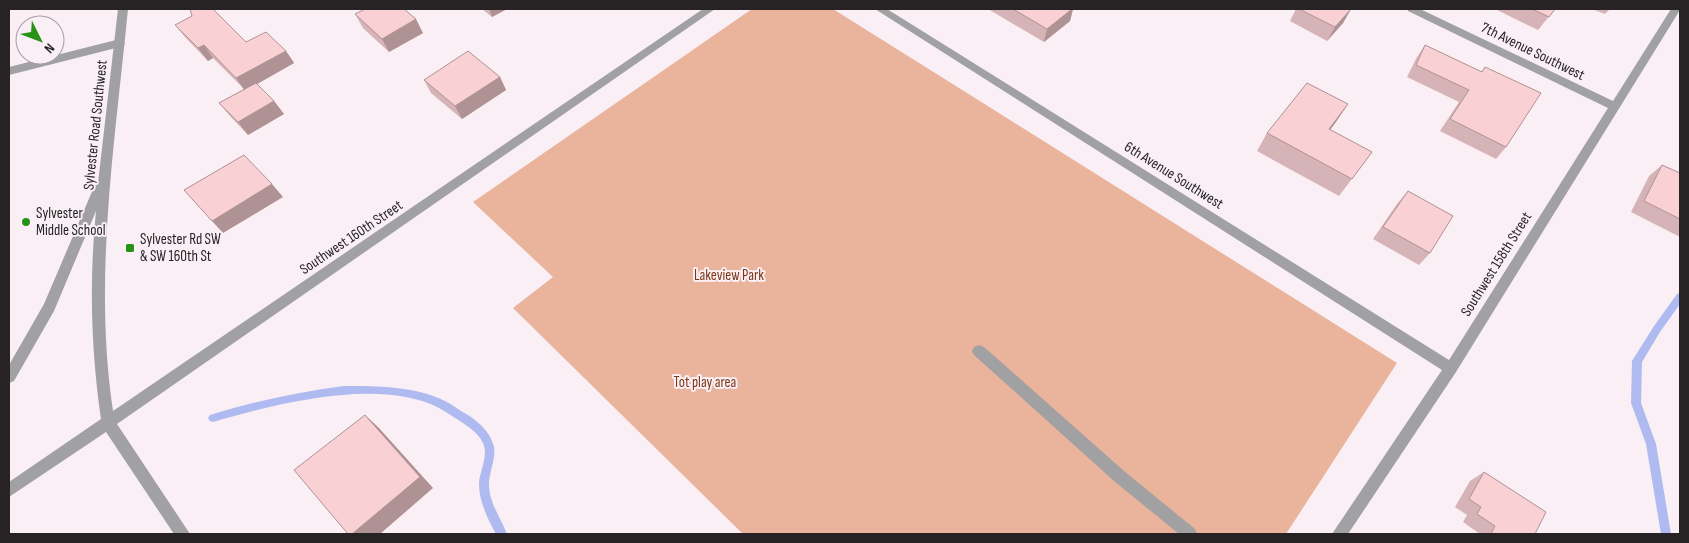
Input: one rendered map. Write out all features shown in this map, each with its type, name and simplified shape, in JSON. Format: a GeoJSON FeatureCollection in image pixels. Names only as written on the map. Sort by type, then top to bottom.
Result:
{"type":"FeatureCollection","features":[{"type":"Feature","properties":{"kind":"street","name":"Sylvester Road Southwest"},"geometry":{"type":"LineString","coordinates":[[108,423],[98,341],[98,293],[104,178],[123,9]]}},
{"type":"Feature","properties":{"kind":"street","name":"Southwest 160th Street"},"geometry":{"type":"LineString","coordinates":[[9,490],[710,9]]}},
{"type":"Feature","properties":{"kind":"street","name":"6th Avenue Southwest"},"geometry":{"type":"LineString","coordinates":[[880,9],[1451,368]]}},
{"type":"Feature","properties":{"kind":"street","name":"7th Avenue Southwest"},"geometry":{"type":"LineString","coordinates":[[1412,9],[1614,106]]}},
{"type":"Feature","properties":{"kind":"street","name":"Southwest 158th Street"},"geometry":{"type":"LineString","coordinates":[[1339,534],[1451,368],[1676,9]]}},
{"type":"Feature","properties":{"kind":"street"},"geometry":{"type":"LineString","coordinates":[[9,71],[120,43]]}},
{"type":"Feature","properties":{"kind":"street"},"geometry":{"type":"LineString","coordinates":[[9,377],[49,307],[104,178]]}},
{"type":"Feature","properties":{"kind":"street"},"geometry":{"type":"LineString","coordinates":[[979,351],[1119,476],[1190,534]]}},
{"type":"Feature","properties":{"kind":"street"},"geometry":{"type":"LineString","coordinates":[[108,423],[183,534]]}},
{"type":"Feature","properties":{"kind":"green space","name":"Lakeview Park"},"geometry":{"type":"Polygon","coordinates":[[[752,9],[833,9],[1397,363],[1286,534],[743,534],[513,308],[553,277],[473,202],[752,9]]]}},
{"type":"Feature","properties":{"kind":"building"},"geometry":{"type":"Polygon","coordinates":[[[190,9],[213,9],[246,42],[266,32],[286,51],[236,78],[204,45],[198,48],[175,25],[192,16],[190,9]]]}},
{"type":"Feature","properties":{"kind":"building"},"geometry":{"type":"Polygon","coordinates":[[[365,9],[404,9],[416,19],[382,39],[355,14],[365,9]]]}},
{"type":"Feature","properties":{"kind":"building"},"geometry":{"type":"Polygon","coordinates":[[[1013,9],[1072,9],[1047,29],[1013,9]]]}},
{"type":"Feature","properties":{"kind":"building"},"geometry":{"type":"Polygon","coordinates":[[[1299,9],[1351,9],[1335,27],[1299,9]]]}},
{"type":"Feature","properties":{"kind":"building"},"geometry":{"type":"Polygon","coordinates":[[[1532,9],[1555,9],[1549,17],[1532,9]]]}},
{"type":"Feature","properties":{"kind":"building"},"geometry":{"type":"Polygon","coordinates":[[[1425,45],[1482,72],[1485,67],[1541,93],[1506,147],[1450,119],[1469,90],[1416,65],[1425,45]]]}},
{"type":"Feature","properties":{"kind":"building"},"geometry":{"type":"Polygon","coordinates":[[[468,51],[500,77],[455,106],[424,80],[468,51]]]}},
{"type":"Feature","properties":{"kind":"building"},"geometry":{"type":"Polygon","coordinates":[[[256,83],[274,101],[238,122],[219,103],[256,83]]]}},
{"type":"Feature","properties":{"kind":"building"},"geometry":{"type":"Polygon","coordinates":[[[1307,83],[1348,104],[1329,129],[1372,152],[1352,179],[1267,133],[1307,83]]]}},
{"type":"Feature","properties":{"kind":"building"},"geometry":{"type":"Polygon","coordinates":[[[244,155],[272,184],[212,221],[184,190],[244,155]]]}},
{"type":"Feature","properties":{"kind":"building"},"geometry":{"type":"Polygon","coordinates":[[[1662,165],[1680,173],[1680,219],[1644,201],[1662,165]]]}},
{"type":"Feature","properties":{"kind":"building"},"geometry":{"type":"Polygon","coordinates":[[[1408,191],[1453,216],[1430,253],[1383,227],[1408,191]]]}},
{"type":"Feature","properties":{"kind":"building"},"geometry":{"type":"Polygon","coordinates":[[[365,415],[420,477],[352,534],[348,534],[294,470],[365,415]]]}},
{"type":"Feature","properties":{"kind":"building"},"geometry":{"type":"Polygon","coordinates":[[[1484,472],[1546,512],[1535,534],[1491,534],[1495,526],[1477,514],[1481,507],[1469,499],[1484,472]]]}},
{"type":"Feature","properties":{"kind":"waterway"},"geometry":{"type":"LineString","coordinates":[[1666,534],[1651,444],[1636,403],[1637,361],[1680,297]]}},
{"type":"Feature","properties":{"kind":"waterway"},"geometry":{"type":"LineString","coordinates":[[213,418],[275,401],[344,391],[378,390],[411,394],[442,404],[481,432],[488,443],[489,456],[484,490],[493,517],[502,534]]}},
{"type":"Feature","properties":{"kind":"place","name":"Sylvester Middle School"},"geometry":{"type":"Point","coordinates":[26,222]}},
{"type":"Feature","properties":{"kind":"place","name":"Sylvester Rd SW & SW 160th St"},"geometry":{"type":"Point","coordinates":[130,248]}},
{"type":"Feature","properties":{"kind":"park label","name":"Tot play area"},"geometry":{"type":"Point","coordinates":[705,382]}}]}
